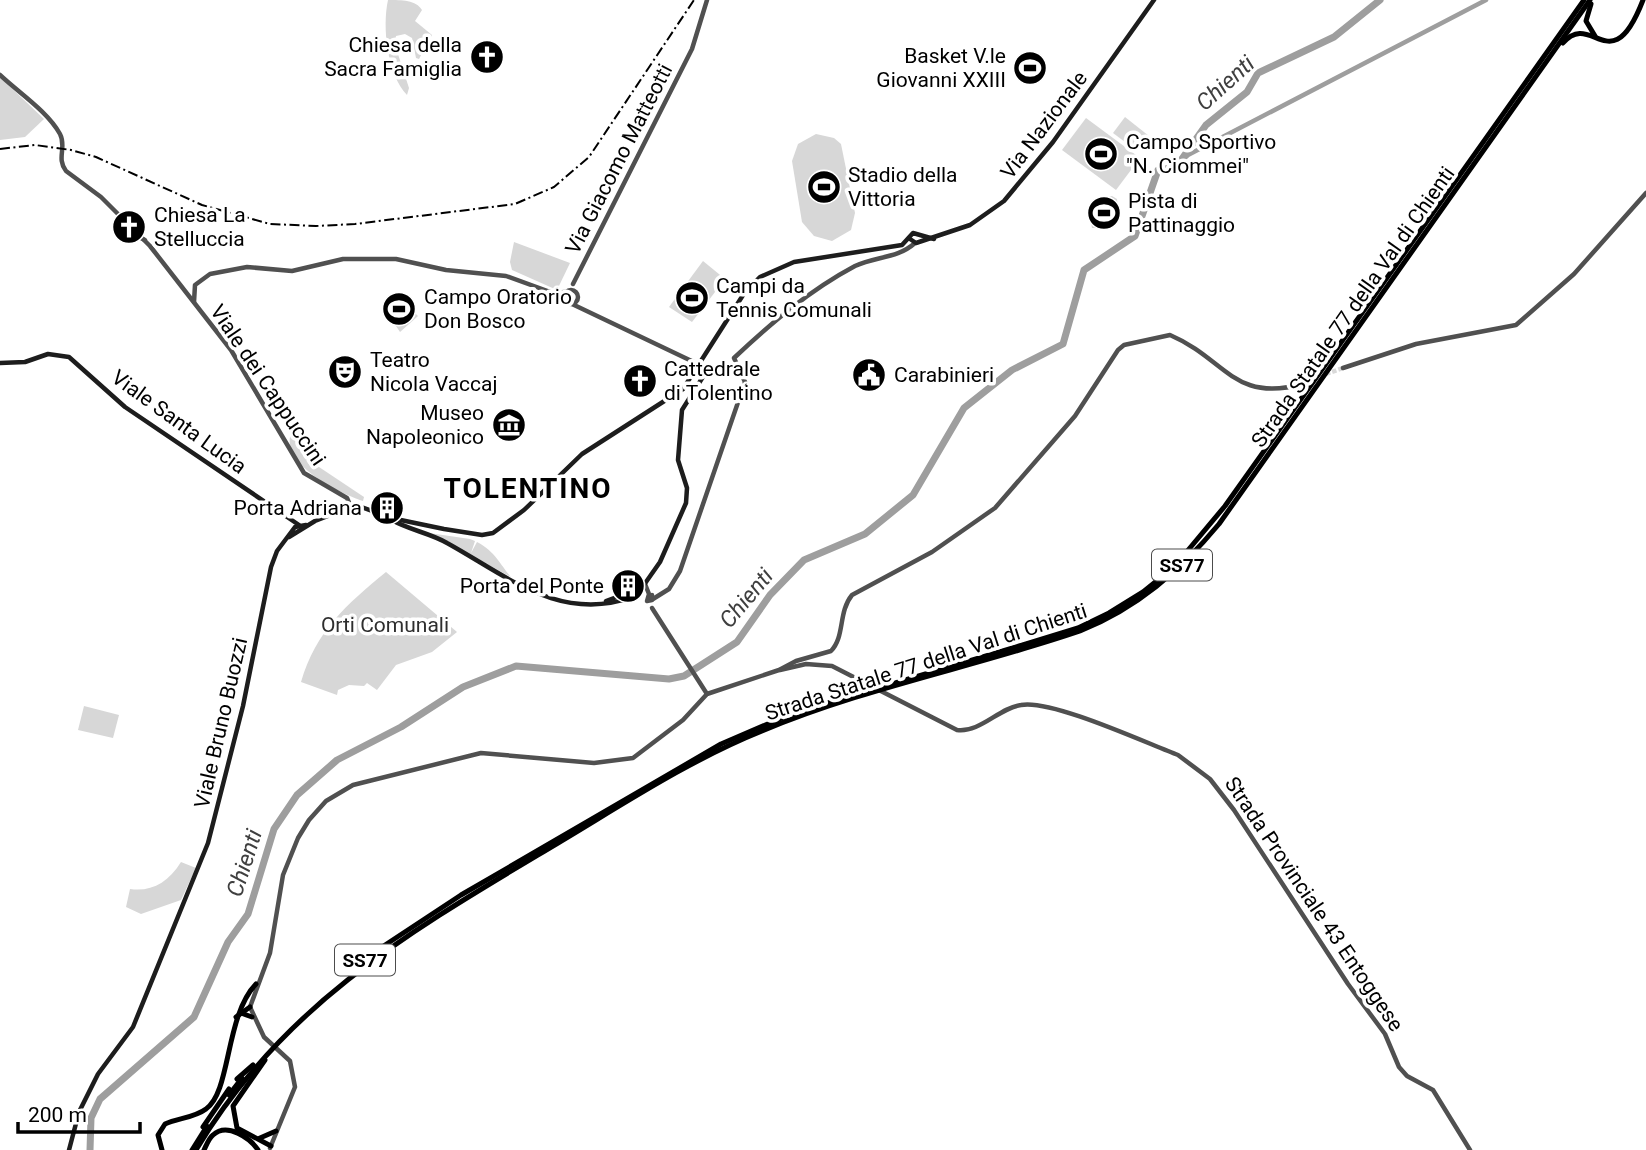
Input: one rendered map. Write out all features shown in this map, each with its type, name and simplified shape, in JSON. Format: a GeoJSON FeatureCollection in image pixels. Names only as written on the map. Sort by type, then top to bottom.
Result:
{"type":"FeatureCollection","features":[{"type":"Feature","properties":{"kind":"highway","name":"Strada Statale 77 della Val di Chienti"},"geometry":{"type":"LineString","coordinates":[[192,1150],[231,1091],[253,1065],[368,957],[463,897],[721,744],[791,715],[1078,628],[1109,613],[1152,586],[1209,527],[1342,345],[1584,0]]}},
{"type":"Feature","properties":{"kind":"highway","name":"Strada Statale 77 della Val di Chienti"},"geometry":{"type":"LineString","coordinates":[[1371,304],[1591,0]]}},
{"type":"Feature","properties":{"kind":"highway"},"geometry":{"type":"LineString","coordinates":[[1591,0],[1587,21],[1597,38]]}},
{"type":"Feature","properties":{"kind":"highway"},"geometry":{"type":"LineString","coordinates":[[1517,103],[1569,36],[1582,33],[1608,41],[1623,38],[1630,31],[1643,0]]}},
{"type":"Feature","properties":{"kind":"highway"},"geometry":{"type":"LineString","coordinates":[[162,1150],[158,1135],[165,1124],[200,1113],[214,1101],[235,1018],[256,984]]}},
{"type":"Feature","properties":{"kind":"highway"},"geometry":{"type":"LineString","coordinates":[[241,1010],[250,1007]]}},
{"type":"Feature","properties":{"kind":"highway"},"geometry":{"type":"LineString","coordinates":[[241,1010],[252,1017]]}},
{"type":"Feature","properties":{"kind":"highway","name":"Strada Statale 77 della Val di Chienti"},"geometry":{"type":"LineString","coordinates":[[192,1150],[266,1052]]}},
{"type":"Feature","properties":{"kind":"highway"},"geometry":{"type":"LineString","coordinates":[[266,1052],[263,1066],[233,1106],[237,1128],[270,1147]]}},
{"type":"Feature","properties":{"kind":"highway"},"geometry":{"type":"LineString","coordinates":[[204,1150],[213,1134],[223,1130],[237,1132],[258,1149],[270,1147]]}},
{"type":"Feature","properties":{"kind":"highway"},"geometry":{"type":"LineString","coordinates":[[257,1139],[276,1131]]}},
{"type":"Feature","properties":{"kind":"main road","name":"Via Nazionale"},"geometry":{"type":"LineString","coordinates":[[700,365],[745,292],[772,270],[794,262],[934,239],[981,220],[1004,201],[1053,142],[1154,0]]}},
{"type":"Feature","properties":{"kind":"main road","name":"Viale Santa Lucia"},"geometry":{"type":"LineString","coordinates":[[0,363],[25,362],[48,354],[63,355],[75,360],[125,407],[291,520],[298,528]]}},
{"type":"Feature","properties":{"kind":"main road"},"geometry":{"type":"LineString","coordinates":[[351,505],[391,517],[443,541],[506,580],[541,596],[568,603],[591,605],[633,595],[645,584],[660,562],[686,503],[687,488],[678,460],[684,424],[682,412],[706,372],[700,365],[679,393],[618,428],[558,474],[520,513],[486,535],[391,517]]}},
{"type":"Feature","properties":{"kind":"main road","name":"Viale Bruno Buozzi"},"geometry":{"type":"LineString","coordinates":[[69,1150],[79,1112],[98,1074],[133,1027],[208,844],[229,768],[271,567],[277,551],[298,528],[351,505]]}},
{"type":"Feature","properties":{"kind":"street","name":"Via Giacomo Matteotti"},"geometry":{"type":"LineString","coordinates":[[570,289],[692,49],[707,0]]}},
{"type":"Feature","properties":{"kind":"street","name":"Viale dei Cappuccini"},"geometry":{"type":"LineString","coordinates":[[0,75],[55,126],[62,144],[60,161],[66,171],[101,197],[145,240],[231,350],[304,473],[347,498],[351,505]]}},
{"type":"Feature","properties":{"kind":"street"},"geometry":{"type":"LineString","coordinates":[[1343,368],[1416,344],[1516,326],[1583,265],[1646,193]]}},
{"type":"Feature","properties":{"kind":"street"},"geometry":{"type":"LineString","coordinates":[[633,595],[649,598],[659,595],[671,586],[680,571],[746,380],[734,358],[781,316],[856,266],[906,250],[915,240]]}},
{"type":"Feature","properties":{"kind":"street"},"geometry":{"type":"LineString","coordinates":[[183,288],[194,288],[210,274],[235,269],[292,271],[343,259],[396,259],[445,270],[513,277],[553,293],[570,289]]}},
{"type":"Feature","properties":{"kind":"street"},"geometry":{"type":"LineString","coordinates":[[194,288],[194,303]]}},
{"type":"Feature","properties":{"kind":"street"},"geometry":{"type":"LineString","coordinates":[[570,289],[581,306]]}},
{"type":"Feature","properties":{"kind":"street"},"geometry":{"type":"LineString","coordinates":[[570,289],[564,299],[572,304],[700,365]]}},
{"type":"Feature","properties":{"kind":"street"},"geometry":{"type":"LineString","coordinates":[[572,304],[578,298]]}},
{"type":"Feature","properties":{"kind":"street"},"geometry":{"type":"LineString","coordinates":[[270,1147],[295,1087],[294,1069],[290,1061],[264,1037],[252,1017],[250,1007],[256,984],[270,953],[283,875],[290,855],[309,820],[340,791],[481,753],[594,762],[633,758],[668,733],[707,694],[779,670],[796,660],[833,650],[842,613],[852,595],[932,552],[989,514],[1087,399],[1118,350],[1134,341],[1171,335],[1254,388],[1270,391],[1303,384]]}},
{"type":"Feature","properties":{"kind":"street"},"geometry":{"type":"LineString","coordinates":[[645,584],[652,608],[707,694]]}},
{"type":"Feature","properties":{"kind":"street"},"geometry":{"type":"LineString","coordinates":[[640,590],[649,598]]}},
{"type":"Feature","properties":{"kind":"street","name":"Strada Provinciale 43 Entoggese"},"geometry":{"type":"LineString","coordinates":[[779,670],[806,664],[832,666],[957,730],[970,730],[1012,707],[1033,704],[1178,755],[1195,765],[1210,779],[1234,810],[1342,976],[1385,1034],[1399,1067],[1407,1076],[1433,1090],[1470,1150]]}},
{"type":"Feature","properties":{"kind":"green space"},"geometry":{"type":"Polygon","coordinates":[[[388,0],[416,4],[422,10],[415,21],[432,35],[419,59],[416,58],[412,38],[405,34],[396,36],[395,45],[409,88],[407,95],[395,75],[388,50],[388,0]]]}},
{"type":"Feature","properties":{"kind":"green space"},"geometry":{"type":"Polygon","coordinates":[[[0,77],[44,119],[25,137],[0,140],[0,77]]]}},
{"type":"Feature","properties":{"kind":"green space"},"geometry":{"type":"Polygon","coordinates":[[[1125,117],[1149,136],[1137,151],[1113,133],[1125,117]]]}},
{"type":"Feature","properties":{"kind":"green space","name":"Campo Sportivo \"N. Ciommei\""},"geometry":{"type":"Polygon","coordinates":[[[1086,118],[1140,158],[1116,190],[1062,150],[1086,118]]]}},
{"type":"Feature","properties":{"kind":"green space","name":"Stadio della Vittoria"},"geometry":{"type":"Polygon","coordinates":[[[816,134],[834,138],[841,144],[855,213],[851,230],[832,241],[814,236],[802,222],[792,161],[798,144],[816,134]]]}},
{"type":"Feature","properties":{"kind":"green space","name":"Pista di Pattinaggio"},"geometry":{"type":"Polygon","coordinates":[[[1112,196],[1117,199],[1118,207],[1103,228],[1092,228],[1090,218],[1104,198],[1112,196]]]}},
{"type":"Feature","properties":{"kind":"green space"},"geometry":{"type":"Polygon","coordinates":[[[514,242],[570,263],[557,290],[512,270],[510,262],[514,242]]]}},
{"type":"Feature","properties":{"kind":"green space","name":"Campi da Tennis Comunali"},"geometry":{"type":"Polygon","coordinates":[[[703,261],[725,279],[692,322],[669,307],[703,261]]]}},
{"type":"Feature","properties":{"kind":"green space","name":"Campo Oratorio Don Bosco"},"geometry":{"type":"Polygon","coordinates":[[[395,294],[418,316],[400,332],[390,317],[393,314],[384,305],[395,294]]]}},
{"type":"Feature","properties":{"kind":"green space"},"geometry":{"type":"Polygon","coordinates":[[[291,433],[316,465],[364,497],[363,501],[327,484],[303,466],[294,456],[290,444],[291,433]]]}},
{"type":"Feature","properties":{"kind":"green space"},"geometry":{"type":"Polygon","coordinates":[[[429,533],[475,541],[471,553],[477,542],[493,555],[511,577],[429,533]]]}},
{"type":"Feature","properties":{"kind":"green space","name":"Orti Comunali"},"geometry":{"type":"Polygon","coordinates":[[[386,572],[457,632],[432,652],[396,665],[377,690],[367,683],[364,686],[349,685],[338,690],[337,695],[301,682],[315,648],[334,620],[386,572]]]}},
{"type":"Feature","properties":{"kind":"green space"},"geometry":{"type":"Polygon","coordinates":[[[84,706],[119,715],[113,738],[78,730],[84,706]]]}},
{"type":"Feature","properties":{"kind":"green space"},"geometry":{"type":"Polygon","coordinates":[[[181,862],[196,868],[181,900],[141,914],[126,907],[130,889],[145,889],[165,881],[181,862]]]}},
{"type":"Feature","properties":{"kind":"waterway","name":"Chienti"},"geometry":{"type":"LineString","coordinates":[[90,1150],[91,1118],[100,1099],[194,1017],[228,942],[248,914],[274,829],[297,795],[337,760],[401,727],[463,687],[516,666],[669,679],[684,676],[737,642],[770,595],[804,560],[865,534],[913,495],[964,408],[1012,370],[1063,344],[1084,270],[1135,236],[1158,170],[1171,168],[1179,163],[1206,125],[1247,92],[1258,73],[1334,37],[1380,0]]}},
{"type":"Feature","properties":{"kind":"waterway"},"geometry":{"type":"LineString","coordinates":[[1179,163],[1188,155],[1486,0]]}},
{"type":"Feature","properties":{"kind":"tunnel"},"geometry":{"type":"LineString","coordinates":[[1326,374],[1343,368]]}},
{"type":"Feature","properties":{"kind":"railway"},"geometry":{"type":"LineString","coordinates":[[0,149],[35,145],[71,150],[96,157],[202,205],[270,224],[355,224],[515,204],[554,187],[589,157],[694,0]]}},
{"type":"Feature","properties":{"kind":"place","name":"Chiesa della Sacra Famiglia"},"geometry":{"type":"Point","coordinates":[487,57]}},
{"type":"Feature","properties":{"kind":"place","name":"Basket V.le Giovanni XXIII"},"geometry":{"type":"Point","coordinates":[1030,68]}},
{"type":"Feature","properties":{"kind":"place","name":"Campo Sportivo \"N. Ciommei\""},"geometry":{"type":"Point","coordinates":[1101,154]}},
{"type":"Feature","properties":{"kind":"place","name":"Stadio della Vittoria"},"geometry":{"type":"Point","coordinates":[824,187]}},
{"type":"Feature","properties":{"kind":"place","name":"Pista di Pattinaggio"},"geometry":{"type":"Point","coordinates":[1104,213]}},
{"type":"Feature","properties":{"kind":"place","name":"Chiesa La Stelluccia"},"geometry":{"type":"Point","coordinates":[129,227]}},
{"type":"Feature","properties":{"kind":"place","name":"Campi da Tennis Comunali"},"geometry":{"type":"Point","coordinates":[692,298]}},
{"type":"Feature","properties":{"kind":"place","name":"Campo Oratorio Don Bosco"},"geometry":{"type":"Point","coordinates":[399,309]}},
{"type":"Feature","properties":{"kind":"place","name":"Teatro Nicola Vaccaj"},"geometry":{"type":"Point","coordinates":[345,372]}},
{"type":"Feature","properties":{"kind":"place","name":"Carabinieri"},"geometry":{"type":"Point","coordinates":[869,375]}},
{"type":"Feature","properties":{"kind":"place","name":"Cattedrale di Tolentino"},"geometry":{"type":"Point","coordinates":[640,381]}},
{"type":"Feature","properties":{"kind":"place","name":"Museo Napoleonico"},"geometry":{"type":"Point","coordinates":[509,425]}},
{"type":"Feature","properties":{"kind":"place","name":"Porta Adriana"},"geometry":{"type":"Point","coordinates":[387,508]}},
{"type":"Feature","properties":{"kind":"place","name":"Porta del Ponte"},"geometry":{"type":"Point","coordinates":[628,586]}},
{"type":"Feature","properties":{"kind":"district","name":"TOLENTINO"},"geometry":{"type":"Point","coordinates":[528,488]}}]}
